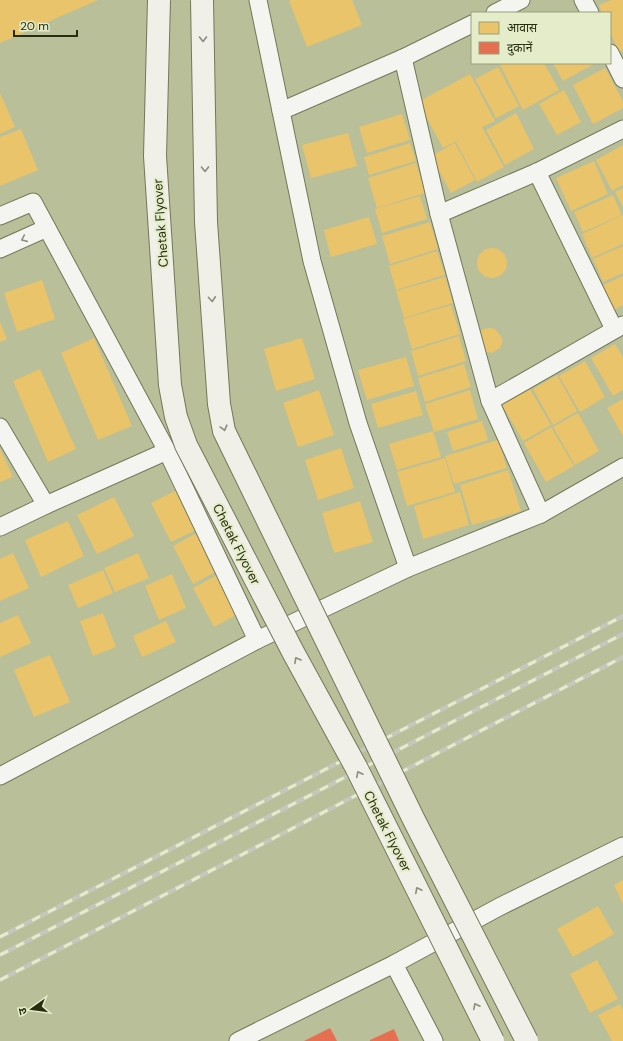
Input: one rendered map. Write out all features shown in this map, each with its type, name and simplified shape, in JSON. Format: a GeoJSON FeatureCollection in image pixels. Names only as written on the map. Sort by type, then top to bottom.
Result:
{"type":"FeatureCollection","features":[{"type":"Feature","properties":{"kind":"main road","name":"Chetak Flyover"},"geometry":{"type":"LineString","coordinates":[[159,0],[155,156],[170,385],[176,417],[190,452],[293,652],[356,767],[493,1041]]}},
{"type":"Feature","properties":{"kind":"main road"},"geometry":{"type":"LineString","coordinates":[[202,0],[206,222],[219,404],[224,431],[410,813],[527,1041]]}},
{"type":"Feature","properties":{"kind":"street"},"geometry":{"type":"LineString","coordinates":[[258,0],[312,261],[358,423],[408,568]]}},
{"type":"Feature","properties":{"kind":"street"},"geometry":{"type":"LineString","coordinates":[[497,12],[521,0]]}},
{"type":"Feature","properties":{"kind":"street"},"geometry":{"type":"LineString","coordinates":[[584,0],[590,12]]}},
{"type":"Feature","properties":{"kind":"street"},"geometry":{"type":"LineString","coordinates":[[281,111],[403,58],[471,24]]}},
{"type":"Feature","properties":{"kind":"street"},"geometry":{"type":"LineString","coordinates":[[611,55],[623,79]]}},
{"type":"Feature","properties":{"kind":"street"},"geometry":{"type":"LineString","coordinates":[[403,58],[439,214],[490,402],[541,514]]}},
{"type":"Feature","properties":{"kind":"street"},"geometry":{"type":"LineString","coordinates":[[439,214],[537,172],[623,129]]}},
{"type":"Feature","properties":{"kind":"street"},"geometry":{"type":"LineString","coordinates":[[490,402],[619,327],[537,172]]}},
{"type":"Feature","properties":{"kind":"street"},"geometry":{"type":"LineString","coordinates":[[0,216],[33,202],[167,451],[257,640]]}},
{"type":"Feature","properties":{"kind":"street"},"geometry":{"type":"LineString","coordinates":[[0,249],[48,228]]}},
{"type":"Feature","properties":{"kind":"street"},"geometry":{"type":"LineString","coordinates":[[0,428],[46,505]]}},
{"type":"Feature","properties":{"kind":"street"},"geometry":{"type":"LineString","coordinates":[[0,527],[167,451]]}},
{"type":"Feature","properties":{"kind":"street"},"geometry":{"type":"LineString","coordinates":[[0,776],[257,640],[408,568],[541,514],[623,466]]}},
{"type":"Feature","properties":{"kind":"street"},"geometry":{"type":"LineString","coordinates":[[238,1041],[394,964],[499,907],[623,846]]}},
{"type":"Feature","properties":{"kind":"street"},"geometry":{"type":"LineString","coordinates":[[394,964],[434,1041]]}},
{"type":"Feature","properties":{"kind":"building: आवास"},"geometry":{"type":"Polygon","coordinates":[[[0,0],[98,0],[0,43],[0,0]]]}},
{"type":"Feature","properties":{"kind":"building: आवास"},"geometry":{"type":"Polygon","coordinates":[[[352,0],[362,25],[307,47],[289,1],[352,0]]]}},
{"type":"Feature","properties":{"kind":"building: आवास"},"geometry":{"type":"Polygon","coordinates":[[[611,0],[623,0],[623,50],[619,52],[611,34],[611,12],[602,12],[599,5],[611,0]]]}},
{"type":"Feature","properties":{"kind":"building: आवास"},"geometry":{"type":"Polygon","coordinates":[[[545,64],[559,90],[523,110],[500,65],[545,64]]]}},
{"type":"Feature","properties":{"kind":"building: आवास"},"geometry":{"type":"Polygon","coordinates":[[[554,64],[594,64],[563,81],[554,64]]]}},
{"type":"Feature","properties":{"kind":"building: आवास"},"geometry":{"type":"Polygon","coordinates":[[[498,67],[519,106],[496,118],[475,79],[498,67]]]}},
{"type":"Feature","properties":{"kind":"building: आवास"},"geometry":{"type":"Polygon","coordinates":[[[605,68],[623,101],[623,108],[593,124],[573,85],[605,68]]]}},
{"type":"Feature","properties":{"kind":"building: आवास"},"geometry":{"type":"Polygon","coordinates":[[[470,74],[495,121],[482,127],[504,167],[477,182],[456,142],[469,135],[443,148],[418,102],[470,74]]]}},
{"type":"Feature","properties":{"kind":"building: आवास"},"geometry":{"type":"Polygon","coordinates":[[[564,90],[581,122],[557,135],[539,104],[564,90]]]}},
{"type":"Feature","properties":{"kind":"building: आवास"},"geometry":{"type":"Polygon","coordinates":[[[0,93],[15,127],[0,134],[0,93]]]}},
{"type":"Feature","properties":{"kind":"building: आवास"},"geometry":{"type":"Polygon","coordinates":[[[516,113],[534,149],[505,165],[486,130],[516,113]]]}},
{"type":"Feature","properties":{"kind":"building: आवास"},"geometry":{"type":"Polygon","coordinates":[[[402,114],[410,140],[367,153],[359,127],[402,114]]]}},
{"type":"Feature","properties":{"kind":"building: आवास"},"geometry":{"type":"Polygon","coordinates":[[[21,129],[38,170],[0,186],[0,137],[21,129]]]}},
{"type":"Feature","properties":{"kind":"building: आवास"},"geometry":{"type":"Polygon","coordinates":[[[348,133],[357,166],[311,178],[302,145],[348,133]]]}},
{"type":"Feature","properties":{"kind":"building: आवास"},"geometry":{"type":"Polygon","coordinates":[[[410,143],[416,161],[369,175],[364,157],[410,143]]]}},
{"type":"Feature","properties":{"kind":"building: आवास"},"geometry":{"type":"Polygon","coordinates":[[[455,143],[475,180],[451,193],[431,156],[455,143]]]}},
{"type":"Feature","properties":{"kind":"building: आवास"},"geometry":{"type":"Polygon","coordinates":[[[623,145],[623,185],[612,191],[596,160],[623,145]]]}},
{"type":"Feature","properties":{"kind":"building: आवास"},"geometry":{"type":"Polygon","coordinates":[[[594,161],[608,194],[571,211],[556,178],[594,161]]]}},
{"type":"Feature","properties":{"kind":"building: आवास"},"geometry":{"type":"Polygon","coordinates":[[[416,163],[425,193],[377,208],[368,178],[416,163]]]}},
{"type":"Feature","properties":{"kind":"building: आवास"},"geometry":{"type":"Polygon","coordinates":[[[623,188],[623,207],[615,192],[623,188]]]}},
{"type":"Feature","properties":{"kind":"building: आवास"},"geometry":{"type":"Polygon","coordinates":[[[613,195],[622,215],[583,232],[574,212],[613,195]]]}},
{"type":"Feature","properties":{"kind":"building: आवास"},"geometry":{"type":"Polygon","coordinates":[[[420,196],[427,219],[382,233],[375,209],[420,196]]]}},
{"type":"Feature","properties":{"kind":"building: आवास"},"geometry":{"type":"Polygon","coordinates":[[[623,215],[623,244],[592,258],[582,234],[623,215]]]}},
{"type":"Feature","properties":{"kind":"building: आवास"},"geometry":{"type":"Polygon","coordinates":[[[369,217],[377,244],[331,257],[324,230],[369,217]]]}},
{"type":"Feature","properties":{"kind":"building: आवास"},"geometry":{"type":"Polygon","coordinates":[[[430,222],[438,249],[390,264],[382,236],[430,222]]]}},
{"type":"Feature","properties":{"kind":"building: आवास"},"geometry":{"type":"Polygon","coordinates":[[[623,246],[623,273],[603,282],[593,259],[623,246]]]}},
{"type":"Feature","properties":{"kind":"building: आवास"},"geometry":{"type":"Polygon","coordinates":[[[492,248],[498,249],[506,257],[506,269],[498,277],[492,278],[486,277],[478,269],[477,263],[478,257],[486,249],[492,248]]]}},
{"type":"Feature","properties":{"kind":"building: आवास"},"geometry":{"type":"Polygon","coordinates":[[[437,251],[445,275],[396,290],[389,266],[437,251]]]}},
{"type":"Feature","properties":{"kind":"building: आवास"},"geometry":{"type":"Polygon","coordinates":[[[623,276],[623,305],[614,310],[603,285],[623,276]]]}},
{"type":"Feature","properties":{"kind":"building: आवास"},"geometry":{"type":"Polygon","coordinates":[[[445,277],[453,303],[404,318],[396,291],[445,277]]]}},
{"type":"Feature","properties":{"kind":"building: आवास"},"geometry":{"type":"Polygon","coordinates":[[[42,280],[55,319],[17,332],[4,293],[42,280]]]}},
{"type":"Feature","properties":{"kind":"building: आवास"},"geometry":{"type":"Polygon","coordinates":[[[451,305],[460,334],[412,349],[403,319],[451,305]]]}},
{"type":"Feature","properties":{"kind":"building: आवास"},"geometry":{"type":"Polygon","coordinates":[[[0,322],[7,339],[0,342],[0,322]]]}},
{"type":"Feature","properties":{"kind":"building: आवास"},"geometry":{"type":"Polygon","coordinates":[[[487,328],[496,330],[502,338],[500,348],[492,353],[482,351],[479,333],[487,328]]]}},
{"type":"Feature","properties":{"kind":"building: आवास"},"geometry":{"type":"Polygon","coordinates":[[[459,336],[466,361],[418,376],[411,351],[459,336]]]}},
{"type":"Feature","properties":{"kind":"building: आवास"},"geometry":{"type":"Polygon","coordinates":[[[94,338],[132,426],[98,440],[61,353],[94,338]]]}},
{"type":"Feature","properties":{"kind":"building: आवास"},"geometry":{"type":"Polygon","coordinates":[[[302,338],[315,379],[276,391],[264,349],[302,338]]]}},
{"type":"Feature","properties":{"kind":"building: आवास"},"geometry":{"type":"Polygon","coordinates":[[[615,344],[623,357],[623,390],[613,396],[591,358],[615,344]]]}},
{"type":"Feature","properties":{"kind":"building: आवास"},"geometry":{"type":"Polygon","coordinates":[[[406,357],[414,386],[367,400],[358,370],[406,357]]]}},
{"type":"Feature","properties":{"kind":"building: आवास"},"geometry":{"type":"Polygon","coordinates":[[[585,361],[605,397],[580,412],[559,376],[585,361]]]}},
{"type":"Feature","properties":{"kind":"building: आवास"},"geometry":{"type":"Polygon","coordinates":[[[464,364],[471,387],[425,402],[418,378],[464,364]]]}},
{"type":"Feature","properties":{"kind":"building: आवास"},"geometry":{"type":"Polygon","coordinates":[[[40,369],[76,449],[48,462],[13,381],[40,369]]]}},
{"type":"Feature","properties":{"kind":"building: आवास"},"geometry":{"type":"Polygon","coordinates":[[[557,375],[577,411],[553,425],[533,389],[557,375]]]}},
{"type":"Feature","properties":{"kind":"building: आवास"},"geometry":{"type":"Polygon","coordinates":[[[530,389],[551,425],[523,441],[502,405],[530,389]]]}},
{"type":"Feature","properties":{"kind":"building: आवास"},"geometry":{"type":"Polygon","coordinates":[[[319,390],[334,435],[298,447],[283,403],[319,390]]]}},
{"type":"Feature","properties":{"kind":"building: आवास"},"geometry":{"type":"Polygon","coordinates":[[[470,390],[478,419],[434,432],[425,404],[470,390]]]}},
{"type":"Feature","properties":{"kind":"building: आवास"},"geometry":{"type":"Polygon","coordinates":[[[416,391],[423,415],[378,428],[371,404],[416,391]]]}},
{"type":"Feature","properties":{"kind":"building: आवास"},"geometry":{"type":"Polygon","coordinates":[[[623,399],[623,436],[607,408],[623,399]]]}},
{"type":"Feature","properties":{"kind":"building: आवास"},"geometry":{"type":"Polygon","coordinates":[[[578,413],[599,451],[575,465],[553,427],[578,413]]]}},
{"type":"Feature","properties":{"kind":"building: आवास"},"geometry":{"type":"Polygon","coordinates":[[[482,421],[488,440],[453,451],[447,432],[482,421]]]}},
{"type":"Feature","properties":{"kind":"building: आवास"},"geometry":{"type":"Polygon","coordinates":[[[551,427],[574,466],[546,482],[524,443],[551,427]]]}},
{"type":"Feature","properties":{"kind":"building: आवास"},"geometry":{"type":"Polygon","coordinates":[[[433,431],[441,457],[397,470],[389,444],[433,431]]]}},
{"type":"Feature","properties":{"kind":"building: आवास"},"geometry":{"type":"Polygon","coordinates":[[[498,440],[507,468],[454,484],[445,456],[498,440]]]}},
{"type":"Feature","properties":{"kind":"building: आवास"},"geometry":{"type":"Polygon","coordinates":[[[341,448],[354,488],[318,500],[305,460],[341,448]]]}},
{"type":"Feature","properties":{"kind":"building: आवास"},"geometry":{"type":"Polygon","coordinates":[[[0,449],[13,477],[0,482],[0,449]]]}},
{"type":"Feature","properties":{"kind":"building: आवास"},"geometry":{"type":"Polygon","coordinates":[[[445,458],[455,492],[407,506],[397,472],[445,458]]]}},
{"type":"Feature","properties":{"kind":"building: आवास"},"geometry":{"type":"Polygon","coordinates":[[[508,470],[521,511],[472,525],[460,485],[508,470]]]}},
{"type":"Feature","properties":{"kind":"building: आवास"},"geometry":{"type":"Polygon","coordinates":[[[177,490],[196,530],[171,542],[151,503],[177,490]]]}},
{"type":"Feature","properties":{"kind":"building: आवास"},"geometry":{"type":"Polygon","coordinates":[[[460,492],[469,525],[423,539],[414,506],[460,492]]]}},
{"type":"Feature","properties":{"kind":"building: आवास"},"geometry":{"type":"Polygon","coordinates":[[[114,497],[134,536],[97,554],[77,515],[114,497]]]}},
{"type":"Feature","properties":{"kind":"building: आवास"},"geometry":{"type":"Polygon","coordinates":[[[360,501],[373,542],[334,553],[322,513],[360,501]]]}},
{"type":"Feature","properties":{"kind":"building: आवास"},"geometry":{"type":"Polygon","coordinates":[[[68,521],[84,556],[41,577],[25,540],[68,521]]]}},
{"type":"Feature","properties":{"kind":"building: आवास"},"geometry":{"type":"Polygon","coordinates":[[[198,532],[219,570],[193,584],[173,546],[198,532]]]}},
{"type":"Feature","properties":{"kind":"building: आवास"},"geometry":{"type":"Polygon","coordinates":[[[13,553],[29,588],[0,601],[0,559],[13,553]]]}},
{"type":"Feature","properties":{"kind":"building: आवास"},"geometry":{"type":"Polygon","coordinates":[[[138,553],[149,578],[115,592],[104,568],[138,553]]]}},
{"type":"Feature","properties":{"kind":"building: आवास"},"geometry":{"type":"Polygon","coordinates":[[[103,570],[113,593],[78,608],[68,585],[103,570]]]}},
{"type":"Feature","properties":{"kind":"building: आवास"},"geometry":{"type":"Polygon","coordinates":[[[221,573],[241,612],[214,627],[193,588],[221,573]]]}},
{"type":"Feature","properties":{"kind":"building: आवास"},"geometry":{"type":"Polygon","coordinates":[[[172,574],[186,608],[159,620],[145,586],[172,574]]]}},
{"type":"Feature","properties":{"kind":"building: आवास"},"geometry":{"type":"Polygon","coordinates":[[[103,613],[116,647],[93,656],[80,621],[103,613]]]}},
{"type":"Feature","properties":{"kind":"building: आवास"},"geometry":{"type":"Polygon","coordinates":[[[18,615],[31,643],[0,657],[0,623],[18,615]]]}},
{"type":"Feature","properties":{"kind":"building: आवास"},"geometry":{"type":"Polygon","coordinates":[[[166,621],[176,642],[142,657],[133,636],[166,621]]]}},
{"type":"Feature","properties":{"kind":"building: आवास"},"geometry":{"type":"Polygon","coordinates":[[[50,655],[70,702],[34,717],[14,670],[50,655]]]}},
{"type":"Feature","properties":{"kind":"building: आवास"},"geometry":{"type":"Polygon","coordinates":[[[623,880],[623,904],[614,885],[623,880]]]}},
{"type":"Feature","properties":{"kind":"building: आवास"},"geometry":{"type":"Polygon","coordinates":[[[598,906],[614,934],[573,957],[557,929],[598,906]]]}},
{"type":"Feature","properties":{"kind":"building: आवास"},"geometry":{"type":"Polygon","coordinates":[[[597,960],[618,999],[590,1013],[570,974],[597,960]]]}},
{"type":"Feature","properties":{"kind":"building: आवास"},"geometry":{"type":"Polygon","coordinates":[[[620,1004],[623,1010],[623,1041],[612,1041],[598,1015],[620,1004]]]}},
{"type":"Feature","properties":{"kind":"building: दुकानें"},"geometry":{"type":"Polygon","coordinates":[[[330,1028],[337,1041],[304,1041],[330,1028]]]}},
{"type":"Feature","properties":{"kind":"building: दुकानें"},"geometry":{"type":"Polygon","coordinates":[[[394,1029],[399,1041],[370,1041],[370,1040],[394,1029]]]}},
{"type":"Feature","properties":{"kind":"railway"},"geometry":{"type":"LineString","coordinates":[[0,937],[623,616]]}},
{"type":"Feature","properties":{"kind":"railway"},"geometry":{"type":"LineString","coordinates":[[0,955],[623,634]]}},
{"type":"Feature","properties":{"kind":"railway"},"geometry":{"type":"LineString","coordinates":[[0,980],[623,657]]}}]}
